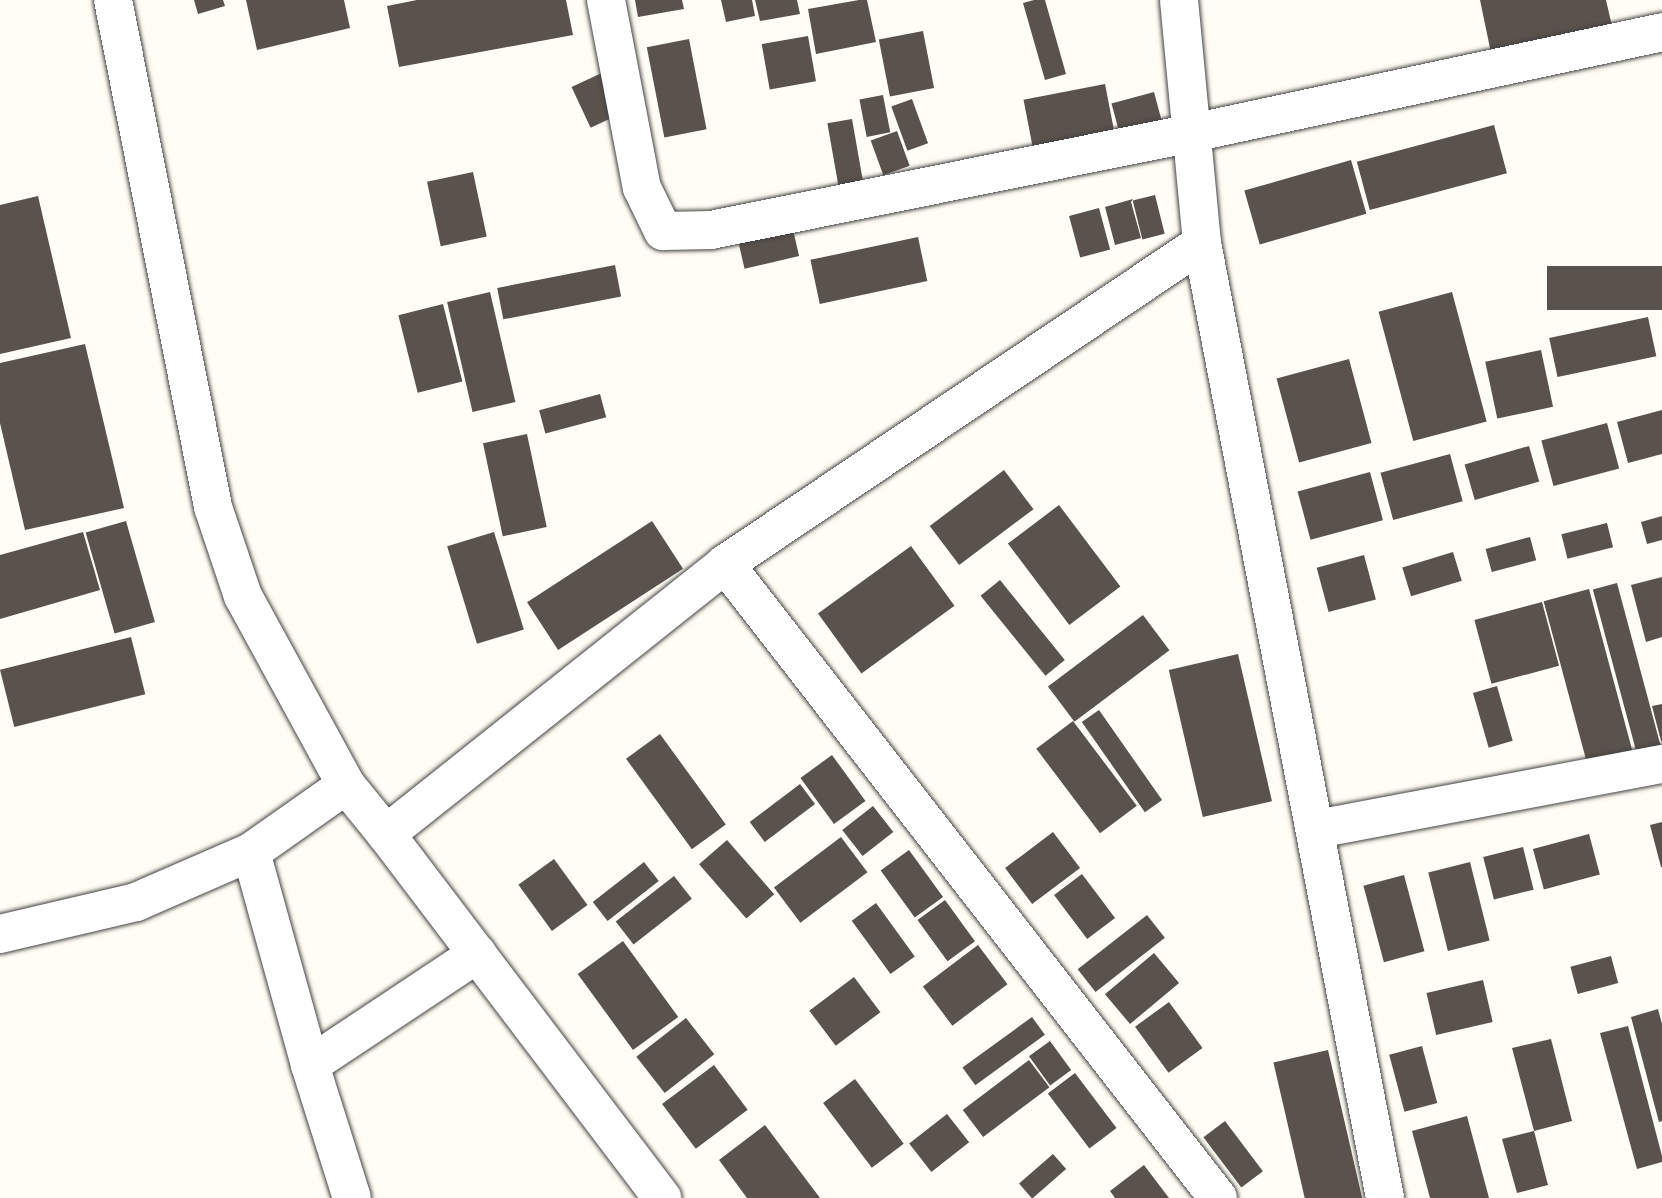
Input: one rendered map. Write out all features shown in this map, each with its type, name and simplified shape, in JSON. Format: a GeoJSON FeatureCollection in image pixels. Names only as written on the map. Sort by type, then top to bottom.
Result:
{"type":"FeatureCollection","features":[{"type":"Feature","properties":{"kind":"street"},"geometry":{"type":"LineString","coordinates":[[113,0],[212,507],[243,596],[346,785],[662,1198]]}},
{"type":"Feature","properties":{"kind":"street"},"geometry":{"type":"LineString","coordinates":[[606,0],[642,188],[663,231],[711,230],[1192,133],[1662,32]]}},
{"type":"Feature","properties":{"kind":"street"},"geometry":{"type":"LineString","coordinates":[[1179,0],[1202,243],[1317,829],[1385,1198]]}},
{"type":"Feature","properties":{"kind":"street"},"geometry":{"type":"LineString","coordinates":[[386,834],[725,564],[1202,243]]}},
{"type":"Feature","properties":{"kind":"street"},"geometry":{"type":"LineString","coordinates":[[725,564],[1218,1198]]}},
{"type":"Feature","properties":{"kind":"street"},"geometry":{"type":"LineString","coordinates":[[1317,829],[1662,764]]}},
{"type":"Feature","properties":{"kind":"street"},"geometry":{"type":"LineString","coordinates":[[0,934],[136,902],[251,852],[346,785]]}},
{"type":"Feature","properties":{"kind":"street"},"geometry":{"type":"LineString","coordinates":[[251,852],[310,1065],[352,1198]]}},
{"type":"Feature","properties":{"kind":"street"},"geometry":{"type":"LineString","coordinates":[[310,1065],[477,954]]}},
{"type":"Feature","properties":{"kind":"building"},"geometry":{"type":"Polygon","coordinates":[[[194,0],[223,0],[225,6],[198,14],[194,0]]]}},
{"type":"Feature","properties":{"kind":"building"},"geometry":{"type":"Polygon","coordinates":[[[246,0],[344,0],[350,28],[257,50],[246,0]]]}},
{"type":"Feature","properties":{"kind":"building"},"geometry":{"type":"Polygon","coordinates":[[[417,0],[566,0],[573,35],[399,67],[387,6],[417,0]]]}},
{"type":"Feature","properties":{"kind":"building"},"geometry":{"type":"Polygon","coordinates":[[[635,0],[682,0],[684,9],[638,17],[635,0]]]}},
{"type":"Feature","properties":{"kind":"building"},"geometry":{"type":"Polygon","coordinates":[[[721,0],[752,0],[755,16],[726,22],[721,0]]]}},
{"type":"Feature","properties":{"kind":"building"},"geometry":{"type":"Polygon","coordinates":[[[755,0],[797,0],[800,14],[760,21],[755,0]]]}},
{"type":"Feature","properties":{"kind":"building"},"geometry":{"type":"Polygon","coordinates":[[[867,0],[876,42],[816,54],[808,9],[867,0]]]}},
{"type":"Feature","properties":{"kind":"building"},"geometry":{"type":"Polygon","coordinates":[[[1045,0],[1066,74],[1045,80],[1023,3],[1045,0]]]}},
{"type":"Feature","properties":{"kind":"building"},"geometry":{"type":"Polygon","coordinates":[[[1480,0],[1606,0],[1612,26],[1491,53],[1480,0]]]}},
{"type":"Feature","properties":{"kind":"building"},"geometry":{"type":"Polygon","coordinates":[[[923,31],[934,88],[890,97],[879,40],[923,31]]]}},
{"type":"Feature","properties":{"kind":"building"},"geometry":{"type":"Polygon","coordinates":[[[808,36],[816,81],[770,89],[762,44],[808,36]]]}},
{"type":"Feature","properties":{"kind":"building"},"geometry":{"type":"Polygon","coordinates":[[[689,39],[707,129],[664,138],[647,47],[689,39]]]}},
{"type":"Feature","properties":{"kind":"building"},"geometry":{"type":"Polygon","coordinates":[[[606,71],[625,112],[591,128],[572,87],[606,71]]]}},
{"type":"Feature","properties":{"kind":"building"},"geometry":{"type":"Polygon","coordinates":[[[1105,84],[1115,135],[1033,151],[1024,100],[1105,84]]]}},
{"type":"Feature","properties":{"kind":"building"},"geometry":{"type":"Polygon","coordinates":[[[1154,92],[1162,122],[1120,133],[1111,103],[1154,92]]]}},
{"type":"Feature","properties":{"kind":"building"},"geometry":{"type":"Polygon","coordinates":[[[883,95],[890,132],[867,137],[859,100],[883,95]]]}},
{"type":"Feature","properties":{"kind":"building"},"geometry":{"type":"Polygon","coordinates":[[[912,99],[928,143],[907,151],[891,107],[912,99]]]}},
{"type":"Feature","properties":{"kind":"building"},"geometry":{"type":"Polygon","coordinates":[[[852,119],[863,184],[839,188],[827,123],[852,119]]]}},
{"type":"Feature","properties":{"kind":"building"},"geometry":{"type":"Polygon","coordinates":[[[1494,125],[1507,173],[1370,210],[1357,162],[1494,125]]]}},
{"type":"Feature","properties":{"kind":"building"},"geometry":{"type":"Polygon","coordinates":[[[897,131],[910,166],[883,175],[871,141],[897,131]]]}},
{"type":"Feature","properties":{"kind":"building"},"geometry":{"type":"Polygon","coordinates":[[[1351,160],[1366,214],[1260,244],[1244,191],[1351,160]]]}},
{"type":"Feature","properties":{"kind":"building"},"geometry":{"type":"Polygon","coordinates":[[[473,172],[487,237],[441,246],[427,182],[473,172]]]}},
{"type":"Feature","properties":{"kind":"building"},"geometry":{"type":"Polygon","coordinates":[[[1155,195],[1165,234],[1142,239],[1133,201],[1155,195]]]}},
{"type":"Feature","properties":{"kind":"building"},"geometry":{"type":"Polygon","coordinates":[[[38,196],[71,338],[0,354],[0,205],[38,196]]]}},
{"type":"Feature","properties":{"kind":"building"},"geometry":{"type":"Polygon","coordinates":[[[1133,199],[1131,202],[1141,238],[1115,245],[1105,207],[1133,199]]]}},
{"type":"Feature","properties":{"kind":"building"},"geometry":{"type":"Polygon","coordinates":[[[1099,208],[1110,250],[1080,258],[1069,216],[1099,208]]]}},
{"type":"Feature","properties":{"kind":"building"},"geometry":{"type":"Polygon","coordinates":[[[791,221],[799,256],[745,269],[736,234],[791,221]]]}},
{"type":"Feature","properties":{"kind":"building"},"geometry":{"type":"Polygon","coordinates":[[[918,237],[927,281],[820,304],[810,260],[918,237]]]}},
{"type":"Feature","properties":{"kind":"building"},"geometry":{"type":"Polygon","coordinates":[[[615,265],[621,296],[503,319],[497,288],[615,265]]]}},
{"type":"Feature","properties":{"kind":"building"},"geometry":{"type":"Polygon","coordinates":[[[1547,266],[1662,266],[1662,310],[1547,310],[1547,266]]]}},
{"type":"Feature","properties":{"kind":"building"},"geometry":{"type":"Polygon","coordinates":[[[490,292],[515,402],[473,412],[447,302],[490,292]]]}},
{"type":"Feature","properties":{"kind":"building"},"geometry":{"type":"Polygon","coordinates":[[[1452,292],[1487,421],[1413,441],[1379,312],[1452,292]]]}},
{"type":"Feature","properties":{"kind":"building"},"geometry":{"type":"Polygon","coordinates":[[[443,304],[462,382],[418,393],[398,315],[443,304]]]}},
{"type":"Feature","properties":{"kind":"building"},"geometry":{"type":"Polygon","coordinates":[[[1648,317],[1656,356],[1558,377],[1549,338],[1648,317]]]}},
{"type":"Feature","properties":{"kind":"building"},"geometry":{"type":"Polygon","coordinates":[[[85,344],[124,508],[25,530],[0,423],[0,363],[85,344]]]}},
{"type":"Feature","properties":{"kind":"building"},"geometry":{"type":"Polygon","coordinates":[[[1541,350],[1553,407],[1497,419],[1485,362],[1541,350]]]}},
{"type":"Feature","properties":{"kind":"building"},"geometry":{"type":"Polygon","coordinates":[[[1349,359],[1372,443],[1299,462],[1277,378],[1349,359]]]}},
{"type":"Feature","properties":{"kind":"building"},"geometry":{"type":"Polygon","coordinates":[[[600,394],[606,417],[545,433],[539,410],[600,394]]]}},
{"type":"Feature","properties":{"kind":"building"},"geometry":{"type":"Polygon","coordinates":[[[1662,410],[1662,454],[1628,463],[1617,422],[1662,410]]]}},
{"type":"Feature","properties":{"kind":"building"},"geometry":{"type":"Polygon","coordinates":[[[1607,423],[1619,468],[1553,486],[1541,441],[1607,423]]]}},
{"type":"Feature","properties":{"kind":"building"},"geometry":{"type":"Polygon","coordinates":[[[527,434],[547,527],[503,536],[483,443],[527,434]]]}},
{"type":"Feature","properties":{"kind":"building"},"geometry":{"type":"Polygon","coordinates":[[[1529,446],[1539,482],[1475,500],[1465,464],[1529,446]]]}},
{"type":"Feature","properties":{"kind":"building"},"geometry":{"type":"Polygon","coordinates":[[[1450,454],[1463,501],[1393,520],[1380,473],[1450,454]]]}},
{"type":"Feature","properties":{"kind":"building"},"geometry":{"type":"Polygon","coordinates":[[[1004,470],[1033,509],[959,565],[930,526],[1004,470]]]}},
{"type":"Feature","properties":{"kind":"building"},"geometry":{"type":"Polygon","coordinates":[[[1370,472],[1383,520],[1310,540],[1298,491],[1370,472]]]}},
{"type":"Feature","properties":{"kind":"building"},"geometry":{"type":"Polygon","coordinates":[[[1059,505],[1120,586],[1069,625],[1008,544],[1059,505]]]}},
{"type":"Feature","properties":{"kind":"building"},"geometry":{"type":"Polygon","coordinates":[[[1662,516],[1662,540],[1647,544],[1641,522],[1662,516]]]}},
{"type":"Feature","properties":{"kind":"building"},"geometry":{"type":"Polygon","coordinates":[[[126,521],[155,622],[115,634],[86,533],[126,521]]]}},
{"type":"Feature","properties":{"kind":"building"},"geometry":{"type":"Polygon","coordinates":[[[652,521],[683,569],[558,650],[527,602],[652,521]]]}},
{"type":"Feature","properties":{"kind":"building"},"geometry":{"type":"Polygon","coordinates":[[[1607,523],[1613,547],[1567,559],[1561,534],[1607,523]]]}},
{"type":"Feature","properties":{"kind":"building"},"geometry":{"type":"Polygon","coordinates":[[[83,532],[100,590],[0,619],[0,555],[83,532]]]}},
{"type":"Feature","properties":{"kind":"building"},"geometry":{"type":"Polygon","coordinates":[[[494,532],[524,630],[477,644],[447,546],[494,532]]]}},
{"type":"Feature","properties":{"kind":"building"},"geometry":{"type":"Polygon","coordinates":[[[1530,537],[1536,560],[1492,572],[1486,549],[1530,537]]]}},
{"type":"Feature","properties":{"kind":"building"},"geometry":{"type":"Polygon","coordinates":[[[911,546],[954,606],[861,673],[818,614],[911,546]]]}},
{"type":"Feature","properties":{"kind":"building"},"geometry":{"type":"Polygon","coordinates":[[[1453,552],[1462,581],[1411,596],[1402,567],[1453,552]]]}},
{"type":"Feature","properties":{"kind":"building"},"geometry":{"type":"Polygon","coordinates":[[[1364,555],[1376,599],[1329,612],[1317,568],[1364,555]]]}},
{"type":"Feature","properties":{"kind":"building"},"geometry":{"type":"Polygon","coordinates":[[[1662,577],[1662,637],[1646,642],[1631,585],[1662,577]]]}},
{"type":"Feature","properties":{"kind":"building"},"geometry":{"type":"Polygon","coordinates":[[[1000,580],[1065,660],[1045,676],[981,596],[1000,580]]]}},
{"type":"Feature","properties":{"kind":"building"},"geometry":{"type":"Polygon","coordinates":[[[1617,583],[1660,745],[1636,752],[1593,589],[1617,583]]]}},
{"type":"Feature","properties":{"kind":"building"},"geometry":{"type":"Polygon","coordinates":[[[1589,589],[1633,752],[1587,764],[1544,601],[1589,589]]]}},
{"type":"Feature","properties":{"kind":"building"},"geometry":{"type":"Polygon","coordinates":[[[1542,602],[1559,666],[1491,684],[1474,620],[1542,602]]]}},
{"type":"Feature","properties":{"kind":"building"},"geometry":{"type":"Polygon","coordinates":[[[1143,615],[1169,650],[1074,722],[1048,687],[1143,615]]]}},
{"type":"Feature","properties":{"kind":"building"},"geometry":{"type":"Polygon","coordinates":[[[131,637],[145,694],[14,727],[0,670],[131,637]]]}},
{"type":"Feature","properties":{"kind":"building"},"geometry":{"type":"Polygon","coordinates":[[[1238,654],[1272,801],[1203,817],[1169,670],[1238,654]]]}},
{"type":"Feature","properties":{"kind":"building"},"geometry":{"type":"Polygon","coordinates":[[[1497,686],[1513,741],[1489,748],[1473,693],[1497,686]]]}},
{"type":"Feature","properties":{"kind":"building"},"geometry":{"type":"Polygon","coordinates":[[[1662,704],[1662,741],[1661,741],[1652,706],[1662,704]]]}},
{"type":"Feature","properties":{"kind":"building"},"geometry":{"type":"Polygon","coordinates":[[[1099,710],[1162,800],[1145,812],[1082,722],[1099,710]]]}},
{"type":"Feature","properties":{"kind":"building"},"geometry":{"type":"Polygon","coordinates":[[[1073,721],[1137,806],[1100,833],[1036,749],[1073,721]]]}},
{"type":"Feature","properties":{"kind":"building"},"geometry":{"type":"Polygon","coordinates":[[[660,734],[726,825],[692,849],[626,759],[660,734]]]}},
{"type":"Feature","properties":{"kind":"building"},"geometry":{"type":"Polygon","coordinates":[[[832,755],[866,801],[834,824],[800,778],[832,755]]]}},
{"type":"Feature","properties":{"kind":"building"},"geometry":{"type":"Polygon","coordinates":[[[800,784],[815,804],[765,842],[750,822],[800,784]]]}},
{"type":"Feature","properties":{"kind":"building"},"geometry":{"type":"Polygon","coordinates":[[[873,806],[893,832],[863,856],[842,830],[873,806]]]}},
{"type":"Feature","properties":{"kind":"building"},"geometry":{"type":"Polygon","coordinates":[[[1662,822],[1662,867],[1661,867],[1650,825],[1662,822]]]}},
{"type":"Feature","properties":{"kind":"building"},"geometry":{"type":"Polygon","coordinates":[[[1053,832],[1080,868],[1032,904],[1005,868],[1053,832]]]}},
{"type":"Feature","properties":{"kind":"building"},"geometry":{"type":"Polygon","coordinates":[[[1589,834],[1600,875],[1544,890],[1533,849],[1589,834]]]}},
{"type":"Feature","properties":{"kind":"building"},"geometry":{"type":"Polygon","coordinates":[[[841,837],[867,872],[800,923],[774,888],[841,837]]]}},
{"type":"Feature","properties":{"kind":"building"},"geometry":{"type":"Polygon","coordinates":[[[727,840],[774,894],[746,919],[699,864],[727,840]]]}},
{"type":"Feature","properties":{"kind":"building"},"geometry":{"type":"Polygon","coordinates":[[[1523,847],[1534,890],[1494,900],[1483,857],[1523,847]]]}},
{"type":"Feature","properties":{"kind":"building"},"geometry":{"type":"Polygon","coordinates":[[[909,850],[943,897],[915,917],[881,871],[909,850]]]}},
{"type":"Feature","properties":{"kind":"building"},"geometry":{"type":"Polygon","coordinates":[[[554,859],[588,905],[552,931],[518,885],[554,859]]]}},
{"type":"Feature","properties":{"kind":"building"},"geometry":{"type":"Polygon","coordinates":[[[644,862],[659,881],[608,921],[593,902],[644,862]]]}},
{"type":"Feature","properties":{"kind":"building"},"geometry":{"type":"Polygon","coordinates":[[[1470,862],[1490,941],[1448,951],[1428,872],[1470,862]]]}},
{"type":"Feature","properties":{"kind":"building"},"geometry":{"type":"Polygon","coordinates":[[[1082,874],[1115,918],[1087,939],[1054,895],[1082,874]]]}},
{"type":"Feature","properties":{"kind":"building"},"geometry":{"type":"Polygon","coordinates":[[[1404,875],[1424,951],[1384,962],[1363,886],[1404,875]]]}},
{"type":"Feature","properties":{"kind":"building"},"geometry":{"type":"Polygon","coordinates":[[[674,876],[692,899],[634,944],[616,922],[674,876]]]}},
{"type":"Feature","properties":{"kind":"building"},"geometry":{"type":"Polygon","coordinates":[[[945,900],[975,941],[947,961],[917,920],[945,900]]]}},
{"type":"Feature","properties":{"kind":"building"},"geometry":{"type":"Polygon","coordinates":[[[876,903],[915,956],[891,974],[852,921],[876,903]]]}},
{"type":"Feature","properties":{"kind":"building"},"geometry":{"type":"Polygon","coordinates":[[[1147,915],[1165,938],[1096,992],[1078,969],[1147,915]]]}},
{"type":"Feature","properties":{"kind":"building"},"geometry":{"type":"Polygon","coordinates":[[[623,941],[678,1017],[633,1050],[578,974],[623,941]]]}},
{"type":"Feature","properties":{"kind":"building"},"geometry":{"type":"Polygon","coordinates":[[[978,945],[1007,984],[952,1026],[923,987],[978,945]]]}},
{"type":"Feature","properties":{"kind":"building"},"geometry":{"type":"Polygon","coordinates":[[[1154,953],[1179,983],[1130,1024],[1105,994],[1154,953]]]}},
{"type":"Feature","properties":{"kind":"building"},"geometry":{"type":"Polygon","coordinates":[[[1611,956],[1618,983],[1578,994],[1570,967],[1611,956]]]}},
{"type":"Feature","properties":{"kind":"building"},"geometry":{"type":"Polygon","coordinates":[[[854,977],[880,1012],[836,1046],[809,1011],[854,977]]]}},
{"type":"Feature","properties":{"kind":"building"},"geometry":{"type":"Polygon","coordinates":[[[1483,980],[1493,1022],[1436,1035],[1426,993],[1483,980]]]}},
{"type":"Feature","properties":{"kind":"building"},"geometry":{"type":"Polygon","coordinates":[[[1169,1002],[1203,1048],[1169,1073],[1135,1027],[1169,1002]]]}},
{"type":"Feature","properties":{"kind":"building"},"geometry":{"type":"Polygon","coordinates":[[[1658,1009],[1662,1024],[1662,1121],[1659,1122],[1631,1017],[1658,1009]]]}},
{"type":"Feature","properties":{"kind":"building"},"geometry":{"type":"Polygon","coordinates":[[[1032,1017],[1045,1035],[975,1085],[962,1068],[1032,1017]]]}},
{"type":"Feature","properties":{"kind":"building"},"geometry":{"type":"Polygon","coordinates":[[[686,1018],[714,1054],[665,1093],[636,1057],[686,1018]]]}},
{"type":"Feature","properties":{"kind":"building"},"geometry":{"type":"Polygon","coordinates":[[[1628,1026],[1662,1156],[1662,1162],[1637,1169],[1600,1033],[1628,1026]]]}},
{"type":"Feature","properties":{"kind":"building"},"geometry":{"type":"Polygon","coordinates":[[[1551,1039],[1572,1121],[1534,1131],[1512,1048],[1551,1039]]]}},
{"type":"Feature","properties":{"kind":"building"},"geometry":{"type":"Polygon","coordinates":[[[1050,1041],[1071,1070],[1050,1085],[1029,1056],[1050,1041]]]}},
{"type":"Feature","properties":{"kind":"building"},"geometry":{"type":"Polygon","coordinates":[[[1422,1046],[1437,1103],[1404,1112],[1389,1055],[1422,1046]]]}},
{"type":"Feature","properties":{"kind":"building"},"geometry":{"type":"Polygon","coordinates":[[[1328,1050],[1362,1198],[1305,1198],[1273,1063],[1328,1050]]]}},
{"type":"Feature","properties":{"kind":"building"},"geometry":{"type":"Polygon","coordinates":[[[1029,1060],[1049,1087],[983,1137],[963,1110],[1029,1060]]]}},
{"type":"Feature","properties":{"kind":"building"},"geometry":{"type":"Polygon","coordinates":[[[714,1065],[748,1110],[696,1149],[662,1104],[714,1065]]]}},
{"type":"Feature","properties":{"kind":"building"},"geometry":{"type":"Polygon","coordinates":[[[1075,1073],[1117,1128],[1089,1149],[1048,1093],[1075,1073]]]}},
{"type":"Feature","properties":{"kind":"building"},"geometry":{"type":"Polygon","coordinates":[[[855,1079],[904,1144],[872,1168],[823,1103],[855,1079]]]}},
{"type":"Feature","properties":{"kind":"building"},"geometry":{"type":"Polygon","coordinates":[[[947,1114],[969,1142],[931,1172],[909,1144],[947,1114]]]}},
{"type":"Feature","properties":{"kind":"building"},"geometry":{"type":"Polygon","coordinates":[[[1467,1116],[1489,1198],[1430,1198],[1412,1131],[1467,1116]]]}},
{"type":"Feature","properties":{"kind":"building"},"geometry":{"type":"Polygon","coordinates":[[[1225,1121],[1263,1171],[1241,1188],[1203,1137],[1225,1121]]]}},
{"type":"Feature","properties":{"kind":"building"},"geometry":{"type":"Polygon","coordinates":[[[765,1125],[820,1198],[747,1198],[719,1160],[765,1125]]]}},
{"type":"Feature","properties":{"kind":"building"},"geometry":{"type":"Polygon","coordinates":[[[1534,1131],[1548,1185],[1517,1193],[1502,1139],[1534,1131]]]}},
{"type":"Feature","properties":{"kind":"building"},"geometry":{"type":"Polygon","coordinates":[[[1053,1154],[1066,1169],[1033,1198],[1019,1184],[1053,1154]]]}},
{"type":"Feature","properties":{"kind":"building"},"geometry":{"type":"Polygon","coordinates":[[[1144,1165],[1169,1198],[1115,1198],[1110,1191],[1144,1165]]]}}]}
